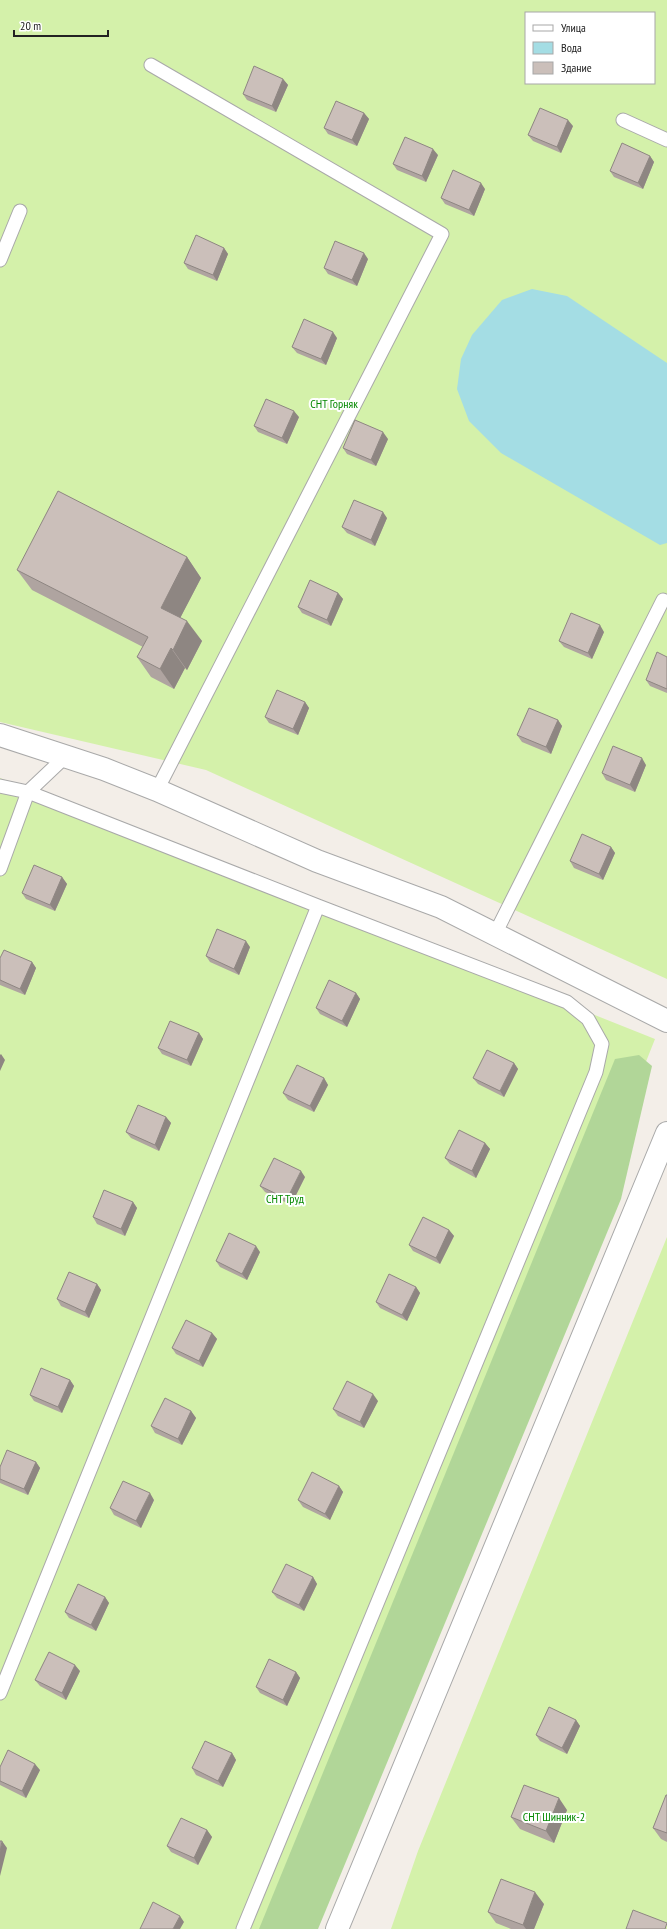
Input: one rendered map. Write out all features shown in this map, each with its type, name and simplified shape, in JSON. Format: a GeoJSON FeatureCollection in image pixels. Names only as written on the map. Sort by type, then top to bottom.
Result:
{"type":"FeatureCollection","features":[{"type":"Feature","properties":{"kind":"street"},"geometry":{"type":"LineString","coordinates":[[0,735],[67,755],[157,790],[317,861],[441,907],[667,1021]]}},
{"type":"Feature","properties":{"kind":"street"},"geometry":{"type":"LineString","coordinates":[[337,1929],[667,1133]]}},
{"type":"Feature","properties":{"kind":"lane"},"geometry":{"type":"LineString","coordinates":[[151,65],[442,234],[157,790]]}},
{"type":"Feature","properties":{"kind":"lane"},"geometry":{"type":"LineString","coordinates":[[623,120],[667,140]]}},
{"type":"Feature","properties":{"kind":"lane"},"geometry":{"type":"LineString","coordinates":[[0,260],[20,212]]}},
{"type":"Feature","properties":{"kind":"lane"},"geometry":{"type":"LineString","coordinates":[[495,934],[664,600]]}},
{"type":"Feature","properties":{"kind":"lane"},"geometry":{"type":"LineString","coordinates":[[0,869],[28,792],[67,755]]}},
{"type":"Feature","properties":{"kind":"lane"},"geometry":{"type":"LineString","coordinates":[[0,786],[28,792],[567,1002],[588,1020],[602,1044],[596,1072],[243,1929]]}},
{"type":"Feature","properties":{"kind":"lane"},"geometry":{"type":"LineString","coordinates":[[0,1693],[318,906]]}},
{"type":"Feature","properties":{"kind":"green space","name":"СНТ Горняк"},"geometry":{"type":"Polygon","coordinates":[[[0,0],[667,0],[667,979],[206,770],[0,722],[0,0]]]}},
{"type":"Feature","properties":{"kind":"green space","name":"СНТ Труд"},"geometry":{"type":"Polygon","coordinates":[[[0,778],[655,1039],[302,1929],[0,1929],[0,778]]]}},
{"type":"Feature","properties":{"kind":"green space"},"geometry":{"type":"Polygon","coordinates":[[[639,1055],[652,1066],[621,1199],[318,1929],[259,1929],[615,1059],[639,1055]]]}},
{"type":"Feature","properties":{"kind":"green space","name":"СНТ Шинник-2"},"geometry":{"type":"Polygon","coordinates":[[[667,1237],[667,1929],[391,1929],[418,1851],[667,1237]]]}},
{"type":"Feature","properties":{"kind":"water"},"geometry":{"type":"Polygon","coordinates":[[[532,289],[567,296],[667,363],[667,543],[660,545],[501,453],[469,421],[457,389],[461,359],[472,335],[502,300],[532,289]]]}},
{"type":"Feature","properties":{"kind":"building"},"geometry":{"type":"Polygon","coordinates":[[[254,66],[283,79],[272,106],[243,94],[254,66]]]}},
{"type":"Feature","properties":{"kind":"building"},"geometry":{"type":"Polygon","coordinates":[[[336,101],[364,113],[352,140],[324,128],[336,101]]]}},
{"type":"Feature","properties":{"kind":"building"},"geometry":{"type":"Polygon","coordinates":[[[540,108],[568,120],[557,147],[528,135],[540,108]]]}},
{"type":"Feature","properties":{"kind":"building"},"geometry":{"type":"Polygon","coordinates":[[[405,137],[433,149],[422,176],[393,164],[405,137]]]}},
{"type":"Feature","properties":{"kind":"building"},"geometry":{"type":"Polygon","coordinates":[[[622,143],[650,156],[638,183],[610,171],[622,143]]]}},
{"type":"Feature","properties":{"kind":"building"},"geometry":{"type":"Polygon","coordinates":[[[453,170],[481,183],[469,210],[441,198],[453,170]]]}},
{"type":"Feature","properties":{"kind":"building"},"geometry":{"type":"Polygon","coordinates":[[[196,235],[224,248],[213,275],[184,263],[196,235]]]}},
{"type":"Feature","properties":{"kind":"building"},"geometry":{"type":"Polygon","coordinates":[[[335,241],[364,253],[352,280],[324,268],[335,241]]]}},
{"type":"Feature","properties":{"kind":"building"},"geometry":{"type":"Polygon","coordinates":[[[304,319],[333,332],[321,359],[292,347],[304,319]]]}},
{"type":"Feature","properties":{"kind":"building"},"geometry":{"type":"Polygon","coordinates":[[[266,399],[294,411],[282,438],[254,426],[266,399]]]}},
{"type":"Feature","properties":{"kind":"building"},"geometry":{"type":"Polygon","coordinates":[[[355,420],[383,432],[371,460],[343,448],[355,420]]]}},
{"type":"Feature","properties":{"kind":"building"},"geometry":{"type":"Polygon","coordinates":[[[58,491],[187,557],[161,608],[187,621],[173,650],[171,648],[160,669],[137,657],[148,637],[17,570],[58,491]]]}},
{"type":"Feature","properties":{"kind":"building"},"geometry":{"type":"Polygon","coordinates":[[[354,500],[383,512],[371,540],[342,527],[354,500]]]}},
{"type":"Feature","properties":{"kind":"building"},"geometry":{"type":"Polygon","coordinates":[[[310,580],[338,593],[327,620],[298,607],[310,580]]]}},
{"type":"Feature","properties":{"kind":"building"},"geometry":{"type":"Polygon","coordinates":[[[571,613],[600,625],[588,653],[559,641],[571,613]]]}},
{"type":"Feature","properties":{"kind":"building"},"geometry":{"type":"Polygon","coordinates":[[[657,652],[667,657],[667,689],[646,680],[657,652]]]}},
{"type":"Feature","properties":{"kind":"building"},"geometry":{"type":"Polygon","coordinates":[[[277,690],[305,702],[293,729],[265,717],[277,690]]]}},
{"type":"Feature","properties":{"kind":"building"},"geometry":{"type":"Polygon","coordinates":[[[529,708],[558,720],[546,747],[517,735],[529,708]]]}},
{"type":"Feature","properties":{"kind":"building"},"geometry":{"type":"Polygon","coordinates":[[[613,746],[642,758],[630,785],[602,773],[613,746]]]}},
{"type":"Feature","properties":{"kind":"building"},"geometry":{"type":"Polygon","coordinates":[[[582,834],[611,847],[599,874],[570,861],[582,834]]]}},
{"type":"Feature","properties":{"kind":"building"},"geometry":{"type":"Polygon","coordinates":[[[34,865],[62,877],[50,905],[22,893],[34,865]]]}},
{"type":"Feature","properties":{"kind":"building"},"geometry":{"type":"Polygon","coordinates":[[[217,929],[246,941],[234,969],[206,956],[217,929]]]}},
{"type":"Feature","properties":{"kind":"building"},"geometry":{"type":"Polygon","coordinates":[[[4,950],[32,962],[20,989],[0,980],[0,958],[4,950]]]}},
{"type":"Feature","properties":{"kind":"building"},"geometry":{"type":"Polygon","coordinates":[[[329,980],[356,993],[342,1021],[316,1008],[329,980]]]}},
{"type":"Feature","properties":{"kind":"building"},"geometry":{"type":"Polygon","coordinates":[[[170,1021],[199,1033],[187,1060],[158,1048],[170,1021]]]}},
{"type":"Feature","properties":{"kind":"building"},"geometry":{"type":"Polygon","coordinates":[[[487,1050],[514,1063],[500,1091],[473,1078],[487,1050]]]}},
{"type":"Feature","properties":{"kind":"building"},"geometry":{"type":"Polygon","coordinates":[[[297,1065],[324,1078],[310,1106],[283,1093],[297,1065]]]}},
{"type":"Feature","properties":{"kind":"building"},"geometry":{"type":"Polygon","coordinates":[[[138,1105],[166,1117],[155,1145],[126,1132],[138,1105]]]}},
{"type":"Feature","properties":{"kind":"building"},"geometry":{"type":"Polygon","coordinates":[[[459,1130],[485,1143],[472,1171],[445,1158],[459,1130]]]}},
{"type":"Feature","properties":{"kind":"building"},"geometry":{"type":"Polygon","coordinates":[[[274,1158],[301,1171],[287,1199],[260,1186],[274,1158]]]}},
{"type":"Feature","properties":{"kind":"building"},"geometry":{"type":"Polygon","coordinates":[[[104,1190],[133,1202],[121,1229],[93,1217],[104,1190]]]}},
{"type":"Feature","properties":{"kind":"building"},"geometry":{"type":"Polygon","coordinates":[[[423,1217],[449,1230],[436,1258],[409,1245],[423,1217]]]}},
{"type":"Feature","properties":{"kind":"building"},"geometry":{"type":"Polygon","coordinates":[[[229,1233],[256,1246],[242,1274],[216,1261],[229,1233]]]}},
{"type":"Feature","properties":{"kind":"building"},"geometry":{"type":"Polygon","coordinates":[[[69,1272],[97,1284],[85,1312],[57,1299],[69,1272]]]}},
{"type":"Feature","properties":{"kind":"building"},"geometry":{"type":"Polygon","coordinates":[[[389,1274],[416,1287],[402,1315],[376,1302],[389,1274]]]}},
{"type":"Feature","properties":{"kind":"building"},"geometry":{"type":"Polygon","coordinates":[[[186,1320],[212,1333],[199,1361],[172,1348],[186,1320]]]}},
{"type":"Feature","properties":{"kind":"building"},"geometry":{"type":"Polygon","coordinates":[[[41,1368],[70,1380],[58,1407],[30,1395],[41,1368]]]}},
{"type":"Feature","properties":{"kind":"building"},"geometry":{"type":"Polygon","coordinates":[[[347,1381],[373,1394],[360,1422],[333,1409],[347,1381]]]}},
{"type":"Feature","properties":{"kind":"building"},"geometry":{"type":"Polygon","coordinates":[[[165,1398],[191,1411],[178,1439],[151,1426],[165,1398]]]}},
{"type":"Feature","properties":{"kind":"building"},"geometry":{"type":"Polygon","coordinates":[[[7,1450],[36,1462],[24,1489],[0,1479],[0,1467],[7,1450]]]}},
{"type":"Feature","properties":{"kind":"building"},"geometry":{"type":"Polygon","coordinates":[[[312,1472],[339,1486],[325,1514],[298,1500],[312,1472]]]}},
{"type":"Feature","properties":{"kind":"building"},"geometry":{"type":"Polygon","coordinates":[[[123,1481],[150,1493],[136,1521],[110,1508],[123,1481]]]}},
{"type":"Feature","properties":{"kind":"building"},"geometry":{"type":"Polygon","coordinates":[[[286,1564],[313,1577],[299,1605],[272,1592],[286,1564]]]}},
{"type":"Feature","properties":{"kind":"building"},"geometry":{"type":"Polygon","coordinates":[[[78,1584],[105,1597],[91,1625],[65,1612],[78,1584]]]}},
{"type":"Feature","properties":{"kind":"building"},"geometry":{"type":"Polygon","coordinates":[[[49,1652],[75,1665],[62,1693],[35,1680],[49,1652]]]}},
{"type":"Feature","properties":{"kind":"building"},"geometry":{"type":"Polygon","coordinates":[[[269,1659],[296,1672],[283,1700],[256,1687],[269,1659]]]}},
{"type":"Feature","properties":{"kind":"building"},"geometry":{"type":"Polygon","coordinates":[[[549,1707],[576,1720],[562,1748],[536,1735],[549,1707]]]}},
{"type":"Feature","properties":{"kind":"building"},"geometry":{"type":"Polygon","coordinates":[[[205,1741],[232,1753],[218,1781],[192,1768],[205,1741]]]}},
{"type":"Feature","properties":{"kind":"building"},"geometry":{"type":"Polygon","coordinates":[[[8,1750],[35,1764],[22,1791],[0,1781],[0,1767],[8,1750]]]}},
{"type":"Feature","properties":{"kind":"building"},"geometry":{"type":"Polygon","coordinates":[[[524,1785],[559,1798],[546,1831],[511,1817],[524,1785]]]}},
{"type":"Feature","properties":{"kind":"building"},"geometry":{"type":"Polygon","coordinates":[[[667,1795],[667,1833],[653,1828],[667,1795]]]}},
{"type":"Feature","properties":{"kind":"building"},"geometry":{"type":"Polygon","coordinates":[[[181,1818],[207,1830],[194,1858],[167,1846],[181,1818]]]}},
{"type":"Feature","properties":{"kind":"building"},"geometry":{"type":"Polygon","coordinates":[[[0,1841],[2,1841],[0,1852],[0,1841]]]}},
{"type":"Feature","properties":{"kind":"building"},"geometry":{"type":"Polygon","coordinates":[[[501,1879],[535,1892],[523,1925],[488,1912],[501,1879]]]}},
{"type":"Feature","properties":{"kind":"building"},"geometry":{"type":"Polygon","coordinates":[[[153,1902],[180,1916],[173,1929],[140,1929],[153,1902]]]}},
{"type":"Feature","properties":{"kind":"building"},"geometry":{"type":"Polygon","coordinates":[[[633,1910],[667,1923],[665,1929],[626,1929],[633,1910]]]}}]}
